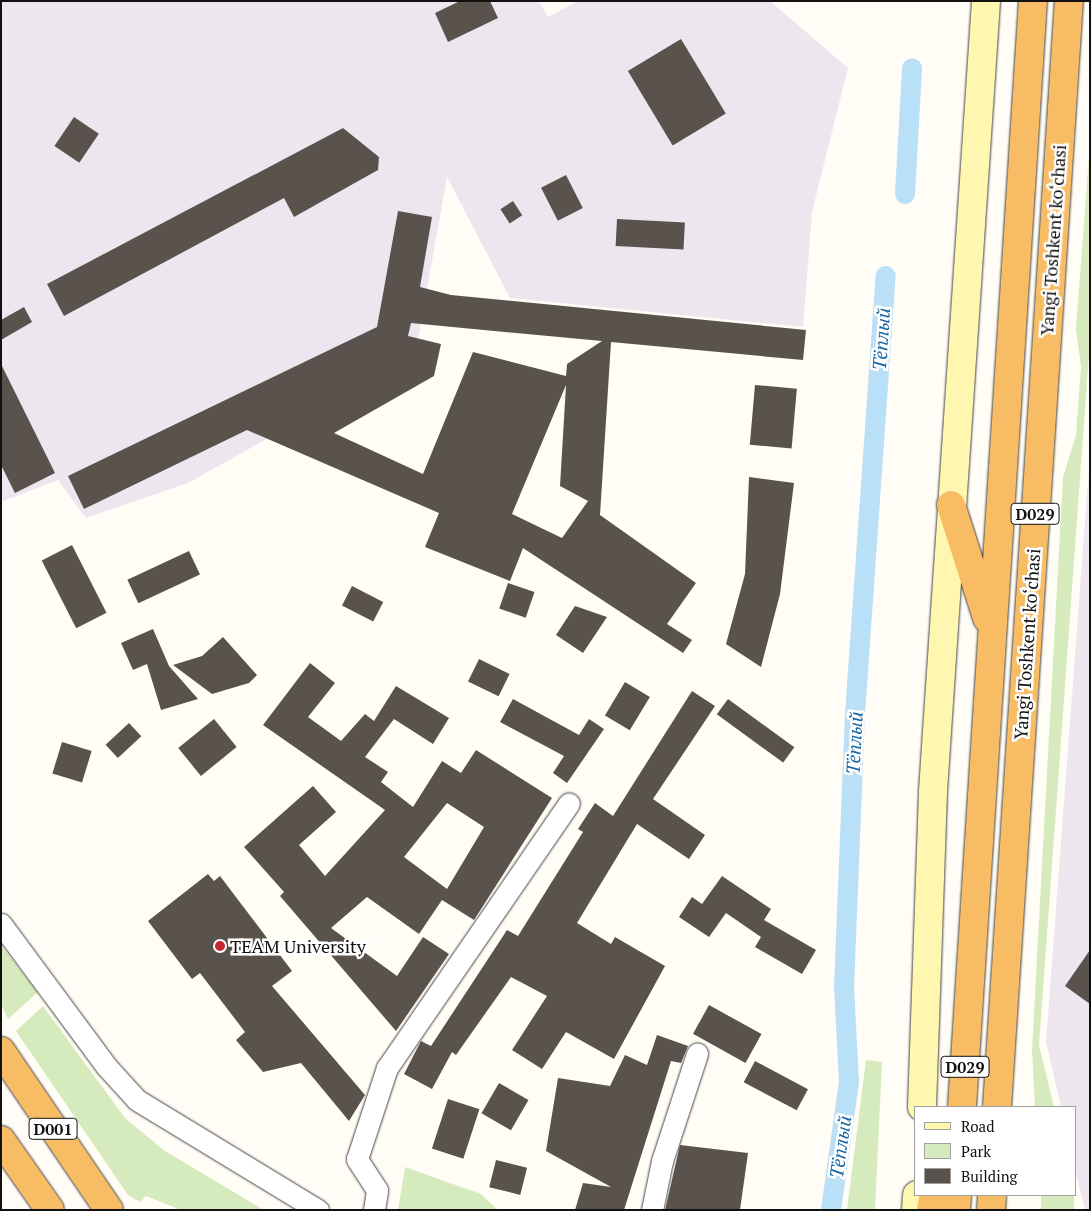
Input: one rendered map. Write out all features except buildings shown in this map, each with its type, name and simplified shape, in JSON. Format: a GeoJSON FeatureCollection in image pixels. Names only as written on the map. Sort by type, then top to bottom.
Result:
{"type":"FeatureCollection","features":[{"type":"Feature","properties":{"kind":"highway","name":"Yangi Toshkent ko‘chasi"},"geometry":{"type":"LineString","coordinates":[[962,1106],[1033,1]]}},
{"type":"Feature","properties":{"kind":"highway","name":"Yangi Toshkent ko‘chasi"},"geometry":{"type":"LineString","coordinates":[[997,1106],[1069,1]]}},
{"type":"Feature","properties":{"kind":"highway"},"geometry":{"type":"LineString","coordinates":[[951,505],[992,634]]}},
{"type":"Feature","properties":{"kind":"highway"},"geometry":{"type":"LineString","coordinates":[[951,1106],[967,1026]]}},
{"type":"Feature","properties":{"kind":"highway"},"geometry":{"type":"LineString","coordinates":[[1002,1027],[1005,1106]]}},
{"type":"Feature","properties":{"kind":"highway","name":"D001"},"geometry":{"type":"LineString","coordinates":[[1,1051],[108,1208]]}},
{"type":"Feature","properties":{"kind":"highway","name":"D001"},"geometry":{"type":"LineString","coordinates":[[1,1140],[50,1210]]}},
{"type":"Feature","properties":{"kind":"highway"},"geometry":{"type":"LineString","coordinates":[[931,1210],[934,1196]]}},
{"type":"Feature","properties":{"kind":"highway"},"geometry":{"type":"LineString","coordinates":[[956,1210],[957,1196]]}},
{"type":"Feature","properties":{"kind":"highway"},"geometry":{"type":"LineString","coordinates":[[991,1210],[992,1196]]}},
{"type":"Feature","properties":{"kind":"highway"},"geometry":{"type":"LineString","coordinates":[[1008,1196],[1008,1210]]}},
{"type":"Feature","properties":{"kind":"main road"},"geometry":{"type":"LineString","coordinates":[[922,1106],[932,791],[986,1]]}},
{"type":"Feature","properties":{"kind":"main road"},"geometry":{"type":"LineString","coordinates":[[916,1210],[917,1196]]}},
{"type":"Feature","properties":{"kind":"street"},"geometry":{"type":"LineString","coordinates":[[374,1210],[377,1190],[357,1159],[387,1068],[569,804]]}},
{"type":"Feature","properties":{"kind":"street"},"geometry":{"type":"LineString","coordinates":[[1,924],[106,1066],[137,1100],[318,1210]]}},
{"type":"Feature","properties":{"kind":"street"},"geometry":{"type":"LineString","coordinates":[[652,1210],[662,1161],[697,1054]]}},
{"type":"Feature","properties":{"kind":"shaded area"},"geometry":{"type":"Polygon","coordinates":[[[1,1],[539,1],[548,17],[578,1],[770,1],[848,68],[812,212],[803,327],[510,298],[447,177],[415,356],[188,483],[86,518],[58,480],[1,502],[1,1]]]}},
{"type":"Feature","properties":{"kind":"shaded area"},"geometry":{"type":"Polygon","coordinates":[[[1090,455],[1090,1210],[1085,1210],[1076,1174],[1076,1106],[1061,1106],[1046,1042],[1090,455]]]}},
{"type":"Feature","properties":{"kind":"green space"},"geometry":{"type":"Polygon","coordinates":[[[1089,156],[1090,340],[1039,1045],[1054,1106],[1035,1106],[1032,1050],[1063,477],[1076,435],[1081,367],[1076,329],[1089,156]]]}},
{"type":"Feature","properties":{"kind":"green space"},"geometry":{"type":"Polygon","coordinates":[[[1,946],[38,992],[8,1019],[1,1004],[1,946]]]}},
{"type":"Feature","properties":{"kind":"green space"},"geometry":{"type":"Polygon","coordinates":[[[43,1006],[125,1118],[165,1151],[264,1210],[181,1210],[146,1196],[140,1202],[128,1195],[16,1031],[43,1006]]]}},
{"type":"Feature","properties":{"kind":"green space"},"geometry":{"type":"Polygon","coordinates":[[[866,1060],[882,1062],[875,1210],[847,1210],[866,1060]]]}},
{"type":"Feature","properties":{"kind":"green space"},"geometry":{"type":"Polygon","coordinates":[[[405,1167],[481,1194],[498,1210],[398,1210],[405,1167]]]}},
{"type":"Feature","properties":{"kind":"green space"},"geometry":{"type":"Polygon","coordinates":[[[1041,1196],[1074,1196],[1074,1210],[1041,1210],[1041,1196]]]}},
{"type":"Feature","properties":{"kind":"waterway","name":"Тёплый"},"geometry":{"type":"LineString","coordinates":[[905,194],[912,68]]}},
{"type":"Feature","properties":{"kind":"waterway","name":"Тёплый"},"geometry":{"type":"LineString","coordinates":[[831,1210],[849,1082],[844,987],[855,714],[886,276]]}},
{"type":"Feature","properties":{"kind":"place","name":"TEAM University"},"geometry":{"type":"Point","coordinates":[220,946]}}]}
